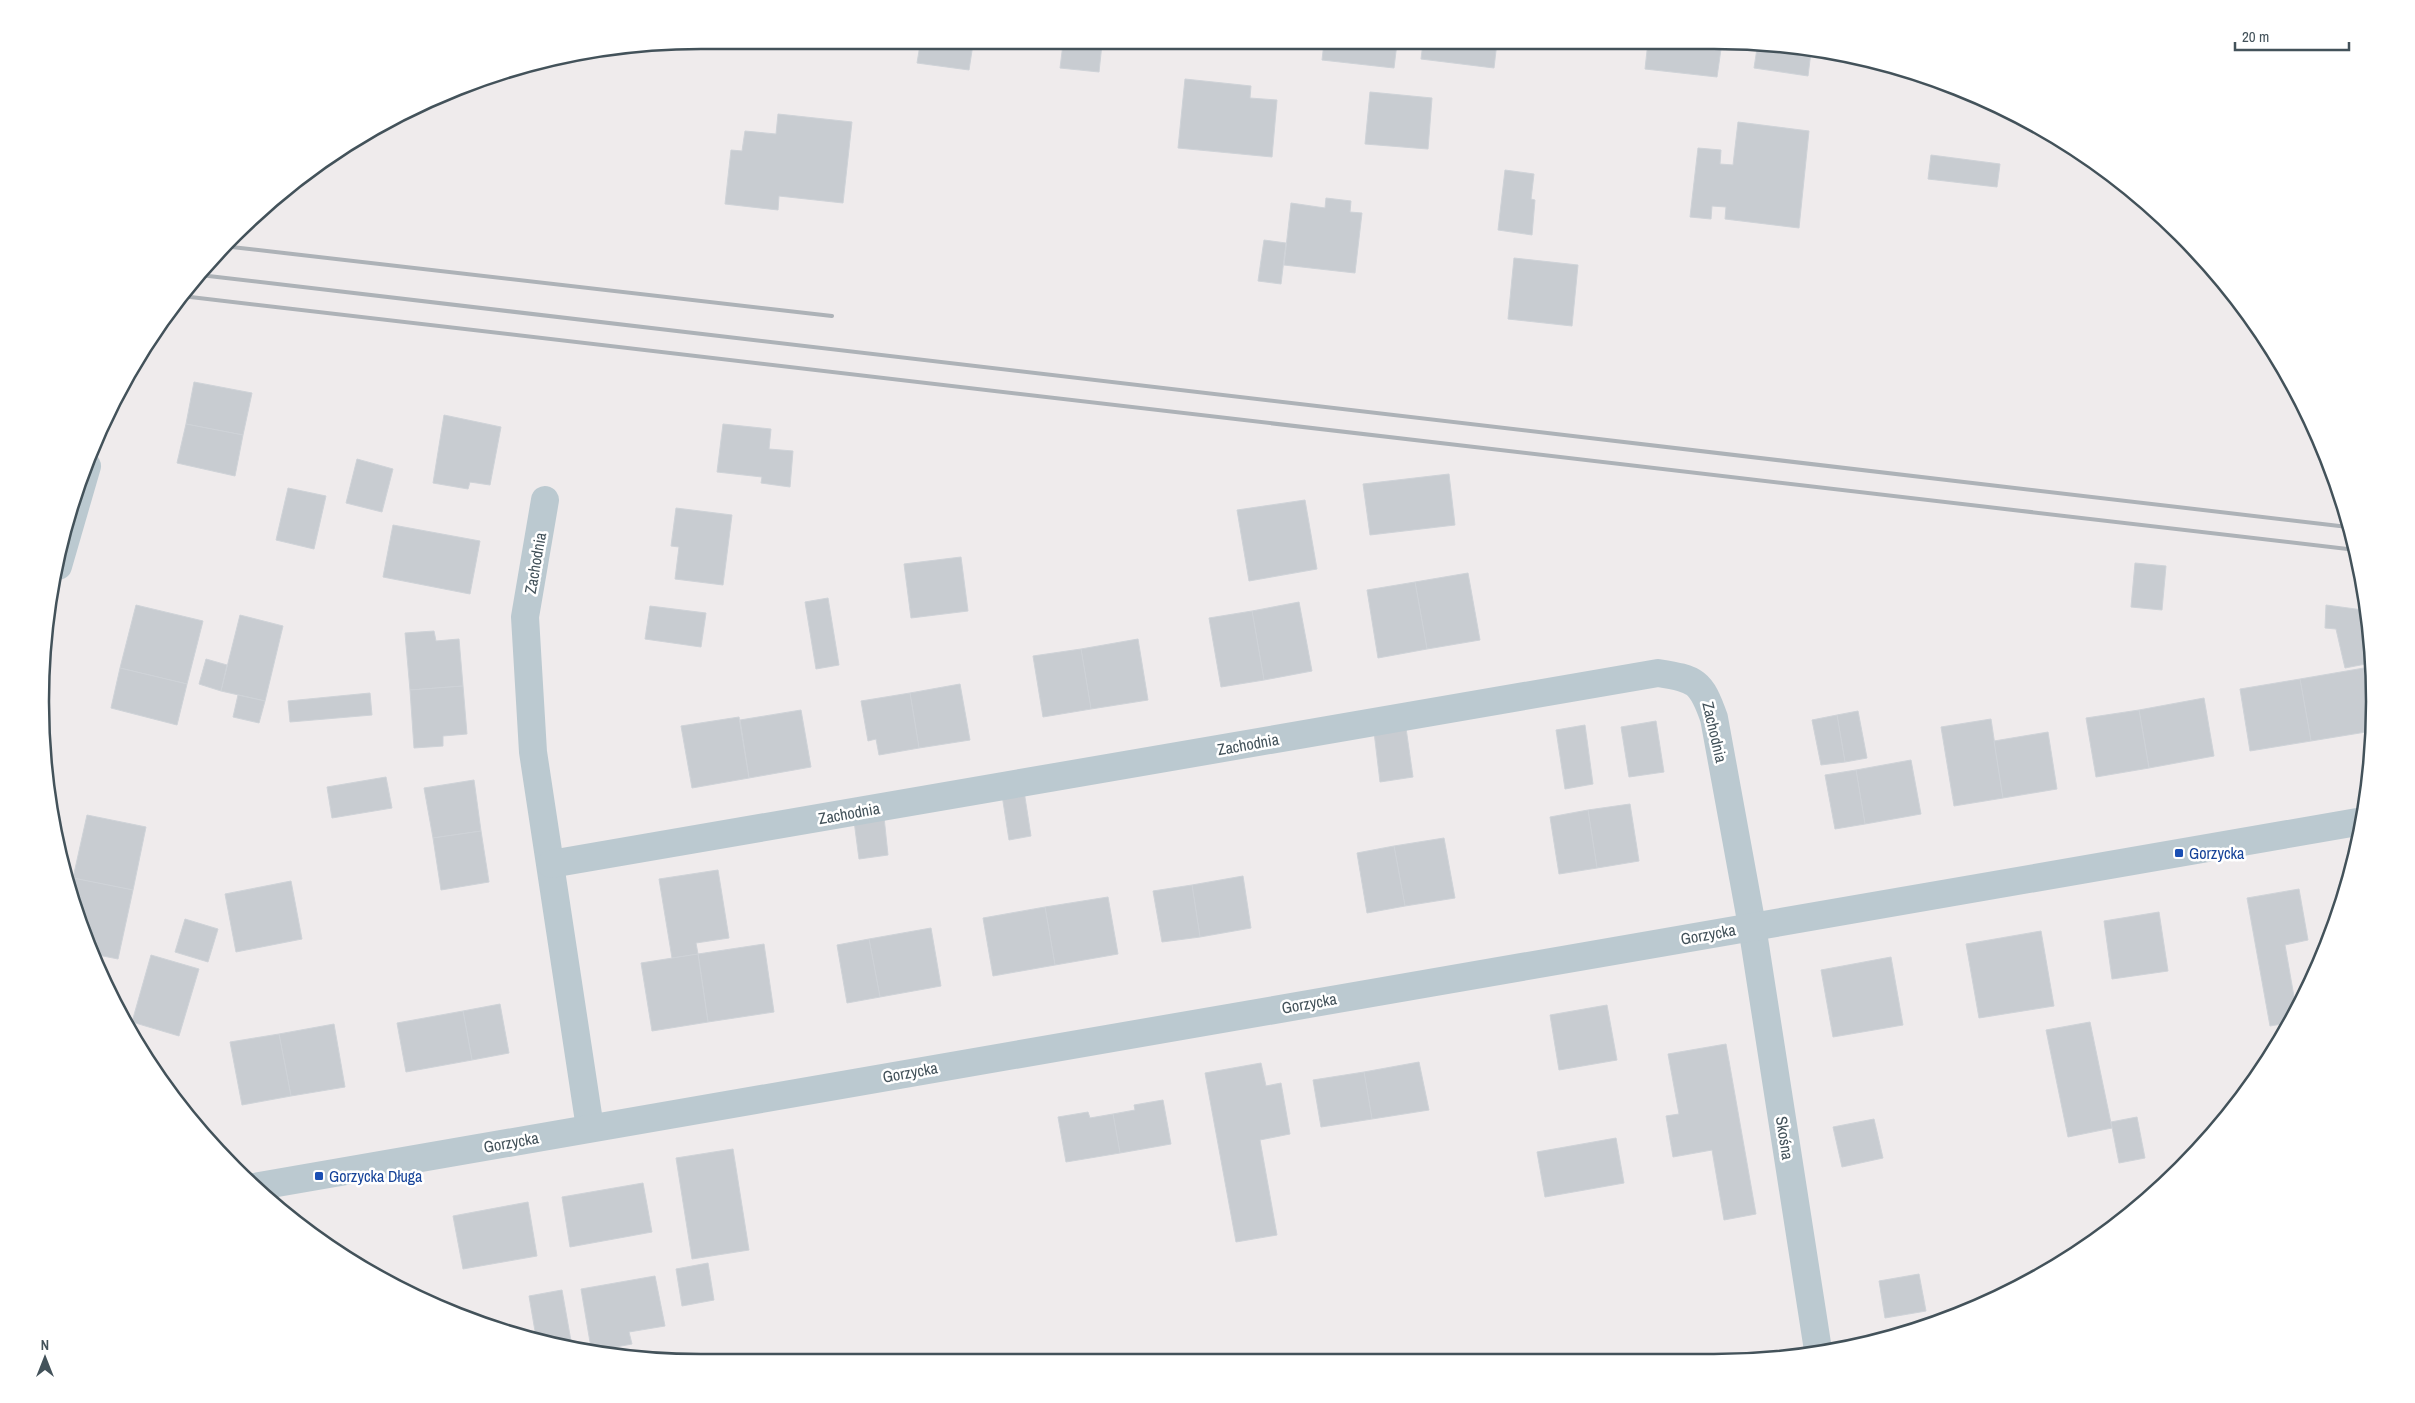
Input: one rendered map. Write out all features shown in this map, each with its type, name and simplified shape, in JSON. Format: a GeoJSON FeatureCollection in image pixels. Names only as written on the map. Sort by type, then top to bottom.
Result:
{"type":"FeatureCollection","features":[{"type":"Feature","properties":{"kind":"street","name":"Zachodnia"},"geometry":{"type":"LineString","coordinates":[[545,500],[525,617],[533,752],[590,1128]]}},
{"type":"Feature","properties":{"kind":"street","name":"Zachodnia"},"geometry":{"type":"LineString","coordinates":[[550,864],[1658,673],[1689,678],[1706,695],[1714,718],[1752,926]]}},
{"type":"Feature","properties":{"kind":"street","name":"Gorzycka"},"geometry":{"type":"LineString","coordinates":[[264,1185],[2355,822]]}},
{"type":"Feature","properties":{"kind":"street","name":"Skośna"},"geometry":{"type":"LineString","coordinates":[[1752,926],[1817,1346]]}},
{"type":"Feature","properties":{"kind":"building"},"geometry":{"type":"Polygon","coordinates":[[[919,49],[972,49],[969,70],[917,63],[919,49]]]}},
{"type":"Feature","properties":{"kind":"building"},"geometry":{"type":"Polygon","coordinates":[[[1062,49],[1101,49],[1099,72],[1060,68],[1062,49]]]}},
{"type":"Feature","properties":{"kind":"building"},"geometry":{"type":"Polygon","coordinates":[[[1323,49],[1396,49],[1394,68],[1322,60],[1323,49]]]}},
{"type":"Feature","properties":{"kind":"building"},"geometry":{"type":"Polygon","coordinates":[[[1422,49],[1496,49],[1494,68],[1421,59],[1422,49]]]}},
{"type":"Feature","properties":{"kind":"building"},"geometry":{"type":"Polygon","coordinates":[[[1647,49],[1721,49],[1717,77],[1645,69],[1647,49]]]}},
{"type":"Feature","properties":{"kind":"building"},"geometry":{"type":"Polygon","coordinates":[[[1757,50],[1811,56],[1808,76],[1754,68],[1757,50]]]}},
{"type":"Feature","properties":{"kind":"building"},"geometry":{"type":"Polygon","coordinates":[[[1185,79],[1251,86],[1250,98],[1277,100],[1272,157],[1178,148],[1185,79]]]}},
{"type":"Feature","properties":{"kind":"building"},"geometry":{"type":"Polygon","coordinates":[[[1370,92],[1432,98],[1428,149],[1365,144],[1370,92]]]}},
{"type":"Feature","properties":{"kind":"building"},"geometry":{"type":"Polygon","coordinates":[[[778,114],[852,122],[843,203],[779,196],[778,210],[725,204],[731,150],[742,151],[745,131],[776,134],[778,114]]]}},
{"type":"Feature","properties":{"kind":"building"},"geometry":{"type":"Polygon","coordinates":[[[1738,122],[1809,131],[1799,228],[1725,219],[1726,207],[1712,206],[1711,219],[1690,217],[1698,148],[1721,150],[1720,164],[1733,165],[1738,122]]]}},
{"type":"Feature","properties":{"kind":"building"},"geometry":{"type":"Polygon","coordinates":[[[1931,155],[2000,164],[1997,187],[1928,179],[1931,155]]]}},
{"type":"Feature","properties":{"kind":"building"},"geometry":{"type":"Polygon","coordinates":[[[1505,170],[1534,174],[1531,199],[1535,200],[1532,235],[1498,230],[1505,170]]]}},
{"type":"Feature","properties":{"kind":"building"},"geometry":{"type":"Polygon","coordinates":[[[1326,198],[1351,201],[1350,212],[1362,213],[1355,273],[1284,265],[1291,203],[1325,208],[1326,198]]]}},
{"type":"Feature","properties":{"kind":"building"},"geometry":{"type":"Polygon","coordinates":[[[1264,240],[1286,243],[1281,284],[1258,281],[1264,240]]]}},
{"type":"Feature","properties":{"kind":"building"},"geometry":{"type":"Polygon","coordinates":[[[1514,258],[1578,265],[1572,326],[1508,319],[1514,258]]]}},
{"type":"Feature","properties":{"kind":"building"},"geometry":{"type":"Polygon","coordinates":[[[194,382],[252,393],[243,435],[186,424],[194,382]]]}},
{"type":"Feature","properties":{"kind":"building"},"geometry":{"type":"Polygon","coordinates":[[[444,415],[501,427],[490,485],[470,482],[468,489],[433,483],[444,415]]]}},
{"type":"Feature","properties":{"kind":"building"},"geometry":{"type":"Polygon","coordinates":[[[186,424],[243,435],[235,476],[177,463],[186,424]]]}},
{"type":"Feature","properties":{"kind":"building"},"geometry":{"type":"Polygon","coordinates":[[[723,424],[771,429],[769,449],[793,451],[790,487],[761,483],[762,477],[717,472],[723,424]]]}},
{"type":"Feature","properties":{"kind":"building"},"geometry":{"type":"Polygon","coordinates":[[[357,459],[393,469],[382,512],[346,503],[357,459]]]}},
{"type":"Feature","properties":{"kind":"building"},"geometry":{"type":"Polygon","coordinates":[[[1449,474],[1455,525],[1370,535],[1363,484],[1449,474]]]}},
{"type":"Feature","properties":{"kind":"building"},"geometry":{"type":"Polygon","coordinates":[[[288,488],[326,496],[314,549],[276,540],[288,488]]]}},
{"type":"Feature","properties":{"kind":"building"},"geometry":{"type":"Polygon","coordinates":[[[1305,500],[1317,569],[1249,581],[1237,510],[1305,500]]]}},
{"type":"Feature","properties":{"kind":"building"},"geometry":{"type":"Polygon","coordinates":[[[676,508],[732,515],[723,585],[675,579],[679,547],[671,546],[676,508]]]}},
{"type":"Feature","properties":{"kind":"building"},"geometry":{"type":"Polygon","coordinates":[[[393,525],[480,541],[470,594],[383,577],[393,525]]]}},
{"type":"Feature","properties":{"kind":"building"},"geometry":{"type":"Polygon","coordinates":[[[961,557],[968,611],[911,618],[904,564],[961,557]]]}},
{"type":"Feature","properties":{"kind":"building"},"geometry":{"type":"Polygon","coordinates":[[[2135,563],[2166,566],[2162,610],[2131,607],[2135,563]]]}},
{"type":"Feature","properties":{"kind":"building"},"geometry":{"type":"Polygon","coordinates":[[[1468,573],[1480,640],[1427,649],[1415,582],[1468,573]]]}},
{"type":"Feature","properties":{"kind":"building"},"geometry":{"type":"Polygon","coordinates":[[[1415,582],[1427,649],[1378,658],[1367,590],[1415,582]]]}},
{"type":"Feature","properties":{"kind":"building"},"geometry":{"type":"Polygon","coordinates":[[[828,598],[839,665],[816,669],[805,602],[828,598]]]}},
{"type":"Feature","properties":{"kind":"building"},"geometry":{"type":"Polygon","coordinates":[[[1299,602],[1312,671],[1264,680],[1252,611],[1299,602]]]}},
{"type":"Feature","properties":{"kind":"building"},"geometry":{"type":"Polygon","coordinates":[[[136,605],[203,621],[187,684],[120,668],[136,605]]]}},
{"type":"Feature","properties":{"kind":"building"},"geometry":{"type":"Polygon","coordinates":[[[2326,605],[2360,610],[2365,664],[2345,668],[2336,629],[2325,628],[2326,605]]]}},
{"type":"Feature","properties":{"kind":"building"},"geometry":{"type":"Polygon","coordinates":[[[650,606],[706,613],[701,647],[645,639],[650,606]]]}},
{"type":"Feature","properties":{"kind":"building"},"geometry":{"type":"Polygon","coordinates":[[[1252,611],[1264,680],[1221,687],[1209,618],[1252,611]]]}},
{"type":"Feature","properties":{"kind":"building"},"geometry":{"type":"Polygon","coordinates":[[[240,615],[283,626],[265,701],[221,691],[240,615]]]}},
{"type":"Feature","properties":{"kind":"building"},"geometry":{"type":"Polygon","coordinates":[[[434,631],[436,641],[459,639],[463,686],[410,690],[405,633],[434,631]]]}},
{"type":"Feature","properties":{"kind":"building"},"geometry":{"type":"Polygon","coordinates":[[[1138,639],[1148,700],[1091,709],[1081,649],[1138,639]]]}},
{"type":"Feature","properties":{"kind":"building"},"geometry":{"type":"Polygon","coordinates":[[[1081,649],[1091,709],[1043,717],[1033,656],[1081,649]]]}},
{"type":"Feature","properties":{"kind":"building"},"geometry":{"type":"Polygon","coordinates":[[[206,659],[227,665],[221,691],[199,684],[206,659]]]}},
{"type":"Feature","properties":{"kind":"building"},"geometry":{"type":"Polygon","coordinates":[[[120,668],[187,684],[177,725],[111,708],[120,668]]]}},
{"type":"Feature","properties":{"kind":"building"},"geometry":{"type":"Polygon","coordinates":[[[2364,668],[2365,732],[2311,741],[2300,679],[2364,668]]]}},
{"type":"Feature","properties":{"kind":"building"},"geometry":{"type":"Polygon","coordinates":[[[2300,679],[2311,741],[2250,751],[2240,689],[2300,679]]]}},
{"type":"Feature","properties":{"kind":"building"},"geometry":{"type":"Polygon","coordinates":[[[960,684],[970,740],[919,748],[910,693],[960,684]]]}},
{"type":"Feature","properties":{"kind":"building"},"geometry":{"type":"Polygon","coordinates":[[[463,686],[467,734],[443,736],[443,746],[414,748],[410,690],[463,686]]]}},
{"type":"Feature","properties":{"kind":"building"},"geometry":{"type":"Polygon","coordinates":[[[370,693],[372,715],[290,722],[288,701],[370,693]]]}},
{"type":"Feature","properties":{"kind":"building"},"geometry":{"type":"Polygon","coordinates":[[[910,693],[919,748],[879,755],[876,739],[868,741],[861,701],[910,693]]]}},
{"type":"Feature","properties":{"kind":"building"},"geometry":{"type":"Polygon","coordinates":[[[238,695],[265,701],[259,723],[233,717],[238,695]]]}},
{"type":"Feature","properties":{"kind":"building"},"geometry":{"type":"Polygon","coordinates":[[[2204,698],[2214,756],[2149,768],[2139,710],[2204,698]]]}},
{"type":"Feature","properties":{"kind":"building"},"geometry":{"type":"Polygon","coordinates":[[[801,710],[811,767],[749,778],[740,720],[801,710]]]}},
{"type":"Feature","properties":{"kind":"building"},"geometry":{"type":"Polygon","coordinates":[[[2139,710],[2149,768],[2096,777],[2086,718],[2139,710]]]}},
{"type":"Feature","properties":{"kind":"building"},"geometry":{"type":"Polygon","coordinates":[[[1858,711],[1867,758],[1845,762],[1837,715],[1858,711]]]}},
{"type":"Feature","properties":{"kind":"building"},"geometry":{"type":"Polygon","coordinates":[[[1837,715],[1845,762],[1821,765],[1812,720],[1837,715]]]}},
{"type":"Feature","properties":{"kind":"building"},"geometry":{"type":"Polygon","coordinates":[[[739,717],[749,778],[692,788],[681,726],[739,717]]]}},
{"type":"Feature","properties":{"kind":"building"},"geometry":{"type":"Polygon","coordinates":[[[1991,719],[2003,798],[1954,806],[1941,727],[1991,719]]]}},
{"type":"Feature","properties":{"kind":"building"},"geometry":{"type":"Polygon","coordinates":[[[1656,721],[1664,772],[1629,777],[1621,727],[1656,721]]]}},
{"type":"Feature","properties":{"kind":"building"},"geometry":{"type":"Polygon","coordinates":[[[1585,725],[1593,784],[1565,789],[1556,730],[1585,725]]]}},
{"type":"Feature","properties":{"kind":"building"},"geometry":{"type":"Polygon","coordinates":[[[1406,728],[1413,777],[1380,782],[1374,732],[1406,728]]]}},
{"type":"Feature","properties":{"kind":"building"},"geometry":{"type":"Polygon","coordinates":[[[2048,732],[2057,789],[2003,798],[1994,741],[2048,732]]]}},
{"type":"Feature","properties":{"kind":"building"},"geometry":{"type":"Polygon","coordinates":[[[1911,760],[1921,814],[1865,824],[1856,770],[1911,760]]]}},
{"type":"Feature","properties":{"kind":"building"},"geometry":{"type":"Polygon","coordinates":[[[1856,770],[1865,824],[1835,829],[1825,775],[1856,770]]]}},
{"type":"Feature","properties":{"kind":"building"},"geometry":{"type":"Polygon","coordinates":[[[386,777],[392,808],[332,818],[327,787],[386,777]]]}},
{"type":"Feature","properties":{"kind":"building"},"geometry":{"type":"Polygon","coordinates":[[[474,780],[481,831],[433,838],[424,788],[474,780]]]}},
{"type":"Feature","properties":{"kind":"building"},"geometry":{"type":"Polygon","coordinates":[[[1024,791],[1031,836],[1009,840],[1002,795],[1024,791]]]}},
{"type":"Feature","properties":{"kind":"building"},"geometry":{"type":"Polygon","coordinates":[[[1630,804],[1639,861],[1597,868],[1588,810],[1630,804]]]}},
{"type":"Feature","properties":{"kind":"building"},"geometry":{"type":"Polygon","coordinates":[[[1588,810],[1597,868],[1559,874],[1550,817],[1588,810]]]}},
{"type":"Feature","properties":{"kind":"building"},"geometry":{"type":"Polygon","coordinates":[[[87,815],[146,827],[133,890],[73,877],[87,815]]]}},
{"type":"Feature","properties":{"kind":"building"},"geometry":{"type":"Polygon","coordinates":[[[884,817],[888,855],[859,859],[854,821],[884,817]]]}},
{"type":"Feature","properties":{"kind":"building"},"geometry":{"type":"Polygon","coordinates":[[[481,831],[489,882],[441,890],[433,838],[481,831]]]}},
{"type":"Feature","properties":{"kind":"building"},"geometry":{"type":"Polygon","coordinates":[[[1444,838],[1455,898],[1405,906],[1394,846],[1444,838]]]}},
{"type":"Feature","properties":{"kind":"building"},"geometry":{"type":"Polygon","coordinates":[[[1394,846],[1405,906],[1367,913],[1357,853],[1394,846]]]}},
{"type":"Feature","properties":{"kind":"building"},"geometry":{"type":"Polygon","coordinates":[[[718,870],[729,938],[696,943],[698,954],[672,958],[659,879],[718,870]]]}},
{"type":"Feature","properties":{"kind":"building"},"geometry":{"type":"Polygon","coordinates":[[[1243,876],[1251,928],[1200,937],[1192,885],[1243,876]]]}},
{"type":"Feature","properties":{"kind":"building"},"geometry":{"type":"Polygon","coordinates":[[[73,878],[133,890],[118,959],[100,955],[83,911],[73,878]]]}},
{"type":"Feature","properties":{"kind":"building"},"geometry":{"type":"Polygon","coordinates":[[[291,881],[302,939],[236,952],[225,894],[291,881]]]}},
{"type":"Feature","properties":{"kind":"building"},"geometry":{"type":"Polygon","coordinates":[[[1192,885],[1200,937],[1162,942],[1153,891],[1192,885]]]}},
{"type":"Feature","properties":{"kind":"building"},"geometry":{"type":"Polygon","coordinates":[[[2299,889],[2308,940],[2285,945],[2294,999],[2281,1024],[2270,1026],[2247,898],[2299,889]]]}},
{"type":"Feature","properties":{"kind":"building"},"geometry":{"type":"Polygon","coordinates":[[[1108,897],[1118,954],[1055,965],[1045,907],[1108,897]]]}},
{"type":"Feature","properties":{"kind":"building"},"geometry":{"type":"Polygon","coordinates":[[[1045,907],[1055,965],[993,976],[983,918],[1045,907]]]}},
{"type":"Feature","properties":{"kind":"building"},"geometry":{"type":"Polygon","coordinates":[[[2159,912],[2168,971],[2112,979],[2104,921],[2159,912]]]}},
{"type":"Feature","properties":{"kind":"building"},"geometry":{"type":"Polygon","coordinates":[[[185,919],[218,929],[208,962],[175,952],[185,919]]]}},
{"type":"Feature","properties":{"kind":"building"},"geometry":{"type":"Polygon","coordinates":[[[931,928],[941,986],[880,997],[869,939],[931,928]]]}},
{"type":"Feature","properties":{"kind":"building"},"geometry":{"type":"Polygon","coordinates":[[[2041,931],[2054,1006],[1979,1018],[1966,944],[2041,931]]]}},
{"type":"Feature","properties":{"kind":"building"},"geometry":{"type":"Polygon","coordinates":[[[869,939],[880,997],[847,1003],[837,945],[869,939]]]}},
{"type":"Feature","properties":{"kind":"building"},"geometry":{"type":"Polygon","coordinates":[[[764,944],[774,1012],[708,1022],[698,954],[764,944]]]}},
{"type":"Feature","properties":{"kind":"building"},"geometry":{"type":"Polygon","coordinates":[[[698,954],[708,1022],[652,1031],[641,963],[698,954]]]}},
{"type":"Feature","properties":{"kind":"building"},"geometry":{"type":"Polygon","coordinates":[[[151,955],[199,969],[179,1036],[132,1021],[151,955]]]}},
{"type":"Feature","properties":{"kind":"building"},"geometry":{"type":"Polygon","coordinates":[[[1891,957],[1903,1025],[1833,1037],[1821,970],[1891,957]]]}},
{"type":"Feature","properties":{"kind":"building"},"geometry":{"type":"Polygon","coordinates":[[[500,1004],[509,1053],[472,1060],[463,1011],[500,1004]]]}},
{"type":"Feature","properties":{"kind":"building"},"geometry":{"type":"Polygon","coordinates":[[[1607,1005],[1617,1060],[1559,1070],[1550,1015],[1607,1005]]]}},
{"type":"Feature","properties":{"kind":"building"},"geometry":{"type":"Polygon","coordinates":[[[463,1011],[472,1060],[406,1072],[397,1023],[463,1011]]]}},
{"type":"Feature","properties":{"kind":"building"},"geometry":{"type":"Polygon","coordinates":[[[2090,1022],[2112,1128],[2068,1137],[2046,1030],[2090,1022]]]}},
{"type":"Feature","properties":{"kind":"building"},"geometry":{"type":"Polygon","coordinates":[[[334,1024],[345,1087],[291,1096],[279,1034],[334,1024]]]}},
{"type":"Feature","properties":{"kind":"building"},"geometry":{"type":"Polygon","coordinates":[[[279,1034],[291,1096],[242,1105],[230,1042],[279,1034]]]}},
{"type":"Feature","properties":{"kind":"building"},"geometry":{"type":"Polygon","coordinates":[[[1726,1044],[1756,1214],[1724,1220],[1712,1150],[1673,1157],[1666,1116],[1679,1114],[1668,1054],[1726,1044]]]}},
{"type":"Feature","properties":{"kind":"building"},"geometry":{"type":"Polygon","coordinates":[[[1419,1062],[1429,1110],[1372,1119],[1364,1072],[1419,1062]]]}},
{"type":"Feature","properties":{"kind":"building"},"geometry":{"type":"Polygon","coordinates":[[[1261,1063],[1266,1086],[1281,1083],[1290,1134],[1260,1140],[1277,1235],[1236,1242],[1205,1073],[1261,1063]]]}},
{"type":"Feature","properties":{"kind":"building"},"geometry":{"type":"Polygon","coordinates":[[[1364,1072],[1372,1119],[1321,1127],[1313,1080],[1364,1072]]]}},
{"type":"Feature","properties":{"kind":"building"},"geometry":{"type":"Polygon","coordinates":[[[1163,1100],[1171,1144],[1120,1153],[1113,1114],[1135,1110],[1134,1105],[1163,1100]]]}},
{"type":"Feature","properties":{"kind":"building"},"geometry":{"type":"Polygon","coordinates":[[[1088,1112],[1090,1118],[1113,1114],[1120,1153],[1066,1162],[1058,1117],[1088,1112]]]}},
{"type":"Feature","properties":{"kind":"building"},"geometry":{"type":"Polygon","coordinates":[[[2137,1117],[2145,1158],[2119,1163],[2111,1122],[2137,1117]]]}},
{"type":"Feature","properties":{"kind":"building"},"geometry":{"type":"Polygon","coordinates":[[[1874,1119],[1883,1158],[1842,1167],[1833,1127],[1874,1119]]]}},
{"type":"Feature","properties":{"kind":"building"},"geometry":{"type":"Polygon","coordinates":[[[1616,1138],[1624,1183],[1545,1197],[1537,1152],[1616,1138]]]}},
{"type":"Feature","properties":{"kind":"building"},"geometry":{"type":"Polygon","coordinates":[[[733,1149],[749,1250],[692,1259],[676,1158],[733,1149]]]}},
{"type":"Feature","properties":{"kind":"building"},"geometry":{"type":"Polygon","coordinates":[[[643,1183],[652,1232],[570,1247],[562,1197],[643,1183]]]}},
{"type":"Feature","properties":{"kind":"building"},"geometry":{"type":"Polygon","coordinates":[[[528,1202],[537,1256],[463,1269],[453,1216],[528,1202]]]}},
{"type":"Feature","properties":{"kind":"building"},"geometry":{"type":"Polygon","coordinates":[[[708,1263],[714,1300],[682,1306],[676,1269],[708,1263]]]}},
{"type":"Feature","properties":{"kind":"building"},"geometry":{"type":"Polygon","coordinates":[[[1919,1274],[1926,1311],[1885,1318],[1879,1281],[1919,1274]]]}},
{"type":"Feature","properties":{"kind":"building"},"geometry":{"type":"Polygon","coordinates":[[[655,1276],[665,1326],[629,1332],[632,1344],[610,1348],[590,1345],[581,1289],[655,1276]]]}},
{"type":"Feature","properties":{"kind":"building"},"geometry":{"type":"Polygon","coordinates":[[[562,1290],[571,1341],[535,1333],[529,1296],[562,1290]]]}},
{"type":"Feature","properties":{"kind":"railway"},"geometry":{"type":"LineString","coordinates":[[233,247],[832,316]]}},
{"type":"Feature","properties":{"kind":"railway"},"geometry":{"type":"LineString","coordinates":[[207,276],[2342,526]]}},
{"type":"Feature","properties":{"kind":"railway"},"geometry":{"type":"LineString","coordinates":[[190,297],[2348,549]]}},
{"type":"Feature","properties":{"kind":"place","name":"Gorzycka"},"geometry":{"type":"Point","coordinates":[2179,853]}},
{"type":"Feature","properties":{"kind":"place","name":"Gorzycka Długa"},"geometry":{"type":"Point","coordinates":[319,1176]}}]}
